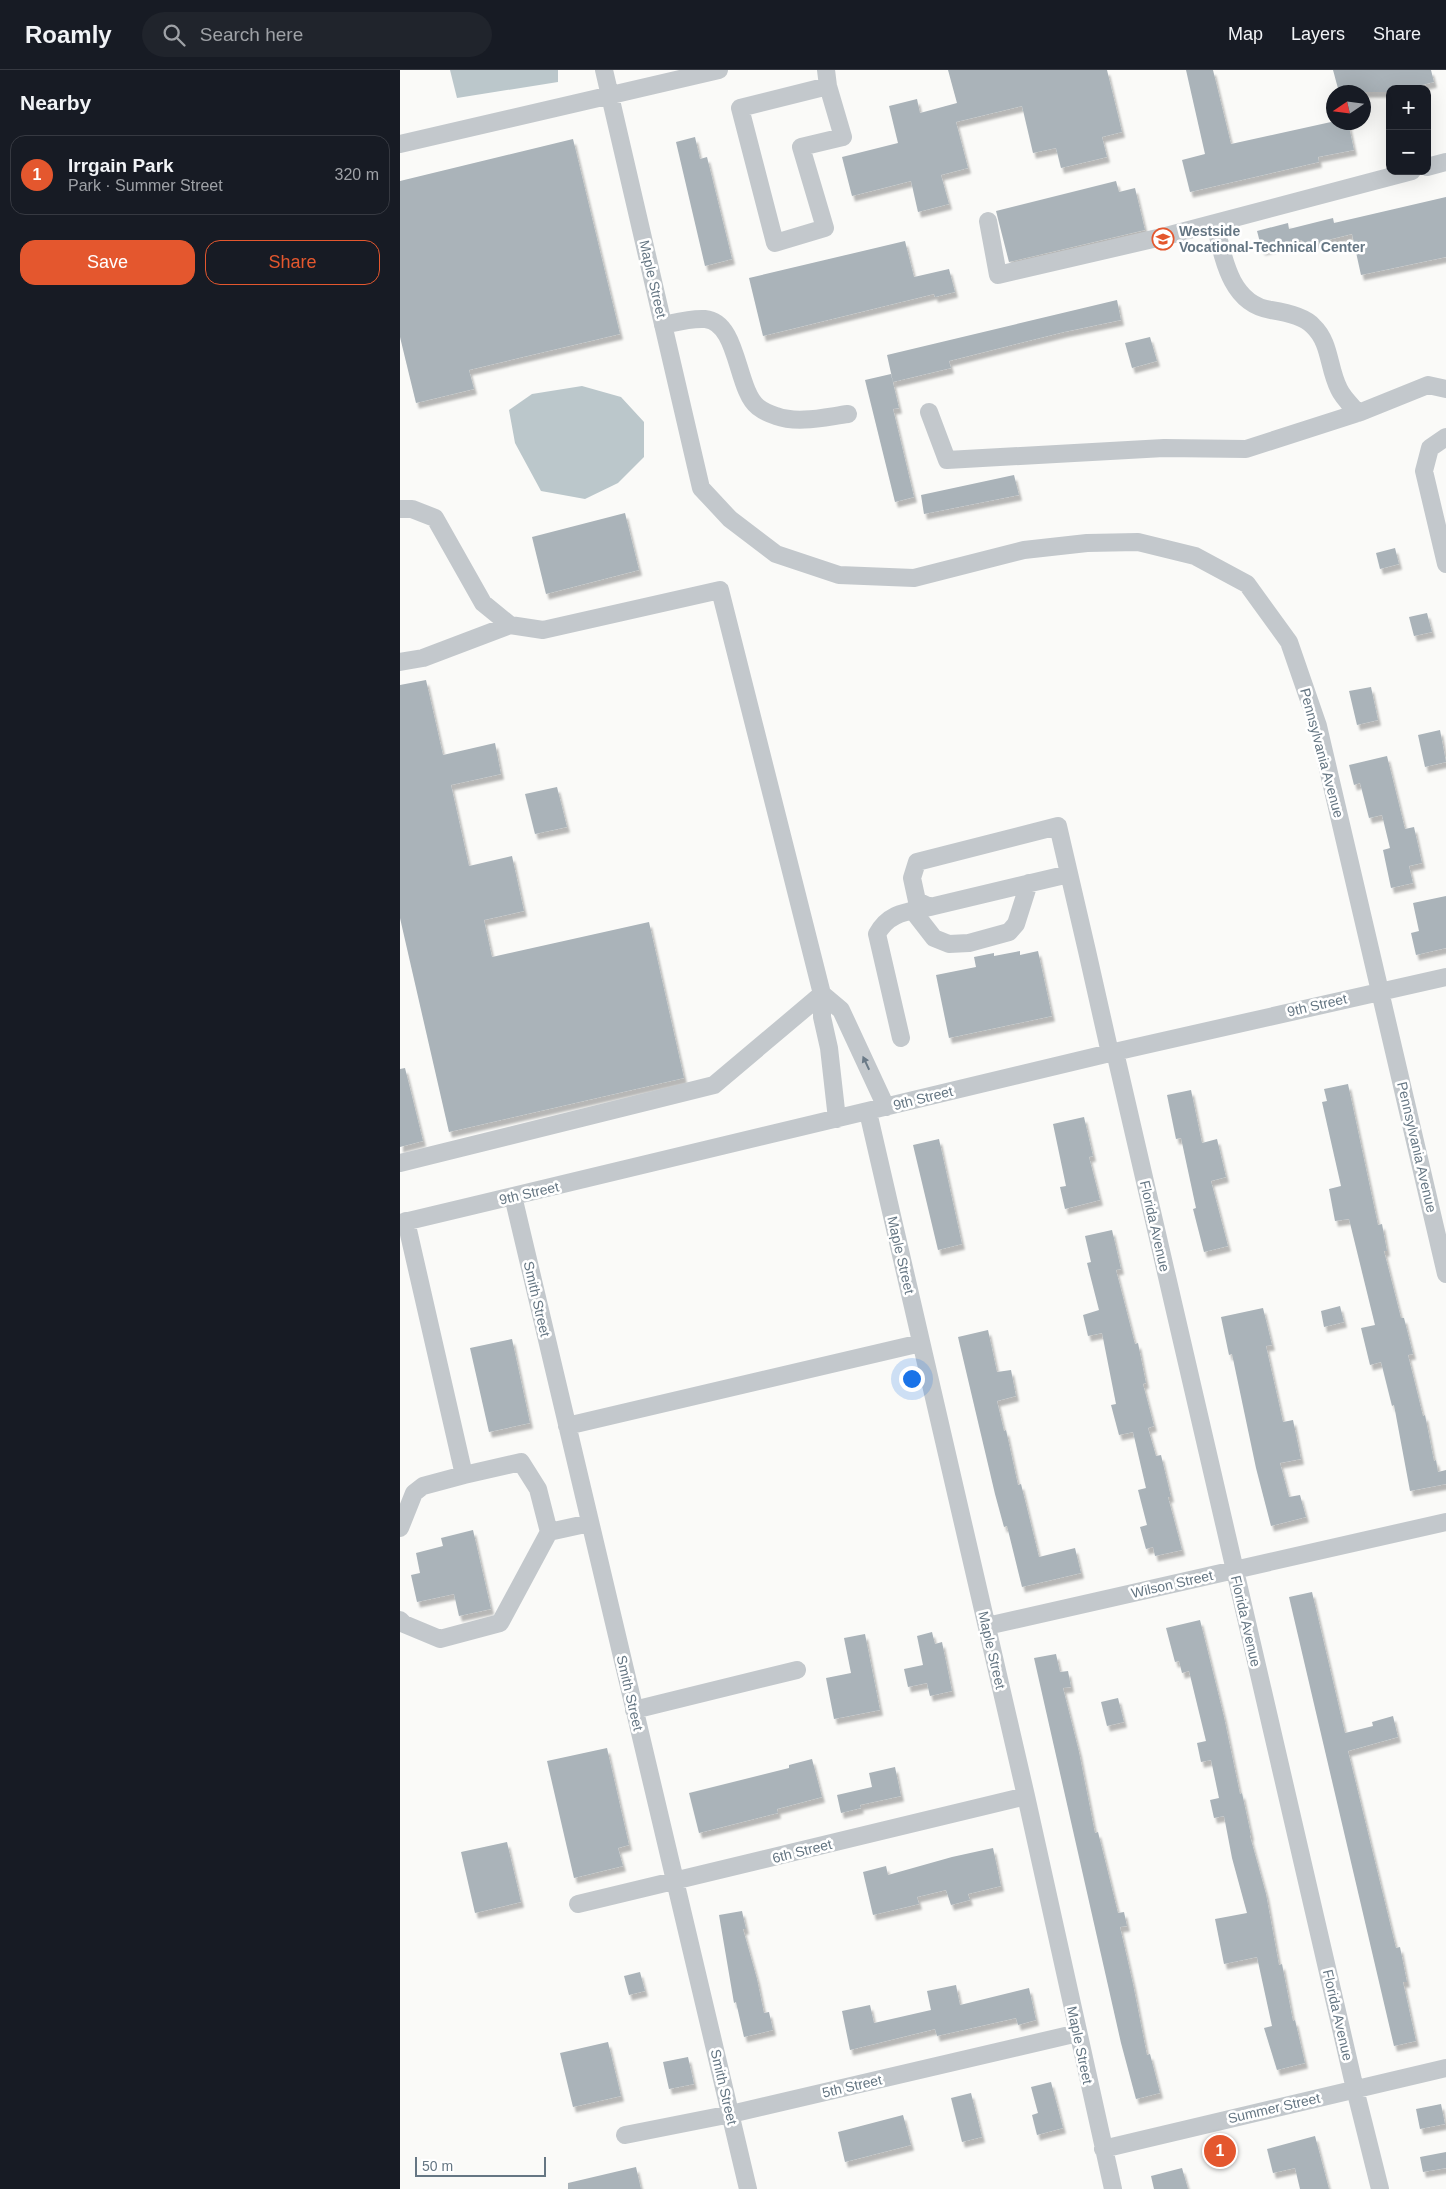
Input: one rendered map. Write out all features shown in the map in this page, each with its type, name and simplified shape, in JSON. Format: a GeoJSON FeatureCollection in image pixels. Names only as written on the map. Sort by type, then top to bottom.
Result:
{"type":"FeatureCollection","features":[{"type":"Feature","properties":{"kind":"street","name":"Maple Street"},"geometry":{"type":"LineString","coordinates":[[604,70],[701,488]]}},
{"type":"Feature","properties":{"kind":"street"},"geometry":{"type":"LineString","coordinates":[[400,144],[719,70]]}},
{"type":"Feature","properties":{"kind":"street"},"geometry":{"type":"LineString","coordinates":[[827,78],[843,137],[801,147],[825,228],[775,243],[740,108],[827,78]]}},
{"type":"Feature","properties":{"kind":"street"},"geometry":{"type":"LineString","coordinates":[[1431,166],[1446,162]]}},
{"type":"Feature","properties":{"kind":"street"},"geometry":{"type":"LineString","coordinates":[[988,221],[998,275],[1215,223],[1397,175]]}},
{"type":"Feature","properties":{"kind":"street"},"geometry":{"type":"LineString","coordinates":[[1215,223],[1230,277],[1242,297],[1262,309],[1286,313],[1312,324],[1324,340],[1339,389],[1358,414]]}},
{"type":"Feature","properties":{"kind":"street"},"geometry":{"type":"LineString","coordinates":[[663,325],[687,320],[706,319],[718,323],[728,336],[744,383],[757,406],[777,416],[802,420],[848,414]]}},
{"type":"Feature","properties":{"kind":"street"},"geometry":{"type":"LineString","coordinates":[[928,412],[947,460],[1164,448],[1246,449],[1358,414],[1428,385],[1446,389]]}},
{"type":"Feature","properties":{"kind":"street"},"geometry":{"type":"LineString","coordinates":[[1446,436],[1430,448],[1424,471],[1446,564]]}},
{"type":"Feature","properties":{"kind":"street","name":"Pennsylvania Avenue"},"geometry":{"type":"LineString","coordinates":[[701,488],[730,519],[776,554],[839,575],[914,578],[1024,550],[1087,543],[1138,542],[1196,556],[1247,584],[1289,642],[1318,726],[1446,1274]]}},
{"type":"Feature","properties":{"kind":"street"},"geometry":{"type":"LineString","coordinates":[[400,509],[412,509],[435,518],[483,603],[510,625]]}},
{"type":"Feature","properties":{"kind":"street"},"geometry":{"type":"LineString","coordinates":[[400,662],[423,658],[510,625],[543,630],[720,590],[822,994],[822,1017],[829,1048],[837,1119]]}},
{"type":"Feature","properties":{"kind":"street","name":"Florida Avenue"},"geometry":{"type":"LineString","coordinates":[[922,909],[917,901],[912,878],[917,862],[1058,826],[1380,2189]]}},
{"type":"Feature","properties":{"kind":"street"},"geometry":{"type":"LineString","coordinates":[[901,1038],[877,934],[882,924],[892,916],[1069,874]]}},
{"type":"Feature","properties":{"kind":"street"},"geometry":{"type":"LineString","coordinates":[[922,909],[934,938],[949,944],[969,943],[1008,932],[1016,924],[1029,884]]}},
{"type":"Feature","properties":{"kind":"street","name":"9th Street"},"geometry":{"type":"LineString","coordinates":[[403,1222],[1112,1052],[1446,977]]}},
{"type":"Feature","properties":{"kind":"street"},"geometry":{"type":"LineString","coordinates":[[822,994],[841,1010],[886,1107]]}},
{"type":"Feature","properties":{"kind":"street"},"geometry":{"type":"LineString","coordinates":[[400,1164],[714,1085],[822,994]]}},
{"type":"Feature","properties":{"kind":"street","name":"Maple Street"},"geometry":{"type":"LineString","coordinates":[[868,1112],[1026,1796],[1112,2189]]}},
{"type":"Feature","properties":{"kind":"street","name":"Smith Street"},"geometry":{"type":"LineString","coordinates":[[512,1196],[748,2189]]}},
{"type":"Feature","properties":{"kind":"street"},"geometry":{"type":"LineString","coordinates":[[403,1222],[464,1475]]}},
{"type":"Feature","properties":{"kind":"street"},"geometry":{"type":"LineString","coordinates":[[567,1426],[921,1343]]}},
{"type":"Feature","properties":{"kind":"street"},"geometry":{"type":"LineString","coordinates":[[400,1528],[414,1493],[423,1486],[521,1462],[538,1489],[549,1532],[500,1623],[440,1639],[404,1624],[400,1620]]}},
{"type":"Feature","properties":{"kind":"street","name":"Wilson Street"},"geometry":{"type":"LineString","coordinates":[[987,1626],[1446,1522]]}},
{"type":"Feature","properties":{"kind":"street"},"geometry":{"type":"LineString","coordinates":[[549,1532],[590,1523]]}},
{"type":"Feature","properties":{"kind":"street"},"geometry":{"type":"LineString","coordinates":[[634,1710],[797,1670]]}},
{"type":"Feature","properties":{"kind":"street","name":"6th Street"},"geometry":{"type":"LineString","coordinates":[[578,1904],[1026,1796]]}},
{"type":"Feature","properties":{"kind":"street","name":"5th Street"},"geometry":{"type":"LineString","coordinates":[[625,2135],[731,2114],[1078,2033]]}},
{"type":"Feature","properties":{"kind":"street","name":"Summer Street"},"geometry":{"type":"LineString","coordinates":[[1103,2149],[1446,2068]]}},
{"type":"Feature","properties":{"kind":"shaded area"},"geometry":{"type":"Polygon","coordinates":[[[450,70],[558,70],[558,82],[457,98],[450,70]]]}},
{"type":"Feature","properties":{"kind":"shaded area"},"geometry":{"type":"Polygon","coordinates":[[[582,386],[621,397],[644,422],[644,457],[618,483],[585,499],[541,491],[515,443],[509,410],[532,394],[582,386]]]}},
{"type":"Feature","properties":{"kind":"building"},"geometry":{"type":"Polygon","coordinates":[[[948,70],[1107,70],[1122,132],[1102,137],[1107,157],[1061,168],[1056,148],[1033,153],[1022,106],[956,122],[968,168],[941,175],[949,204],[918,212],[911,181],[852,196],[842,157],[898,143],[889,106],[917,99],[920,113],[957,103],[948,70]]]}},
{"type":"Feature","properties":{"kind":"building"},"geometry":{"type":"Polygon","coordinates":[[[1186,70],[1213,70],[1231,144],[1326,123],[1326,130],[1350,130],[1354,150],[1318,157],[1319,162],[1190,192],[1182,160],[1205,154],[1186,70]]]}},
{"type":"Feature","properties":{"kind":"building"},"geometry":{"type":"Polygon","coordinates":[[[1333,70],[1431,70],[1434,82],[1422,85],[1386,85],[1386,92],[1371,92],[1371,85],[1337,85],[1333,70]]]}},
{"type":"Feature","properties":{"kind":"building"},"geometry":{"type":"Polygon","coordinates":[[[695,137],[700,159],[707,157],[732,259],[705,266],[676,142],[695,137]]]}},
{"type":"Feature","properties":{"kind":"building"},"geometry":{"type":"Polygon","coordinates":[[[573,139],[620,334],[469,370],[474,389],[416,403],[400,337],[400,181],[573,139]]]}},
{"type":"Feature","properties":{"kind":"building"},"geometry":{"type":"Polygon","coordinates":[[[1116,181],[1119,192],[1135,188],[1145,230],[1009,262],[996,211],[1116,181]]]}},
{"type":"Feature","properties":{"kind":"building"},"geometry":{"type":"Polygon","coordinates":[[[1446,197],[1446,257],[1361,275],[1352,234],[1303,246],[1302,240],[1262,250],[1257,231],[1288,223],[1289,229],[1333,218],[1334,223],[1446,197]]]}},
{"type":"Feature","properties":{"kind":"building"},"geometry":{"type":"Polygon","coordinates":[[[905,241],[914,277],[949,269],[955,292],[935,297],[934,294],[763,336],[749,278],[905,241]]]}},
{"type":"Feature","properties":{"kind":"building"},"geometry":{"type":"Polygon","coordinates":[[[1117,300],[1121,320],[1064,332],[949,361],[951,368],[893,382],[887,355],[1117,300]]]}},
{"type":"Feature","properties":{"kind":"building"},"geometry":{"type":"Polygon","coordinates":[[[1150,337],[1157,361],[1132,368],[1125,343],[1150,337]]]}},
{"type":"Feature","properties":{"kind":"building"},"geometry":{"type":"Polygon","coordinates":[[[891,374],[899,408],[893,409],[914,497],[895,502],[865,380],[891,374]]]}},
{"type":"Feature","properties":{"kind":"building"},"geometry":{"type":"Polygon","coordinates":[[[1014,475],[1019,495],[924,514],[921,495],[1014,475]]]}},
{"type":"Feature","properties":{"kind":"building"},"geometry":{"type":"Polygon","coordinates":[[[625,513],[639,570],[546,594],[532,537],[625,513]]]}},
{"type":"Feature","properties":{"kind":"building"},"geometry":{"type":"Polygon","coordinates":[[[1395,548],[1399,564],[1380,569],[1376,553],[1395,548]]]}},
{"type":"Feature","properties":{"kind":"building"},"geometry":{"type":"Polygon","coordinates":[[[1427,613],[1432,632],[1414,636],[1409,617],[1427,613]]]}},
{"type":"Feature","properties":{"kind":"building"},"geometry":{"type":"Polygon","coordinates":[[[426,680],[443,755],[495,743],[501,774],[451,785],[469,866],[512,856],[524,911],[484,920],[492,957],[649,922],[684,1078],[449,1132],[400,918],[400,685],[426,680]]]}},
{"type":"Feature","properties":{"kind":"building"},"geometry":{"type":"Polygon","coordinates":[[[1371,687],[1378,720],[1357,725],[1349,691],[1371,687]]]}},
{"type":"Feature","properties":{"kind":"building"},"geometry":{"type":"Polygon","coordinates":[[[1440,730],[1446,762],[1425,767],[1418,735],[1440,730]]]}},
{"type":"Feature","properties":{"kind":"building"},"geometry":{"type":"Polygon","coordinates":[[[1387,756],[1405,829],[1414,827],[1422,863],[1409,866],[1413,883],[1391,888],[1383,850],[1390,848],[1382,815],[1369,818],[1360,783],[1354,785],[1349,765],[1387,756]]]}},
{"type":"Feature","properties":{"kind":"building"},"geometry":{"type":"Polygon","coordinates":[[[557,787],[567,827],[535,834],[525,794],[557,787]]]}},
{"type":"Feature","properties":{"kind":"building"},"geometry":{"type":"Polygon","coordinates":[[[1446,896],[1446,948],[1416,955],[1411,933],[1419,931],[1413,903],[1446,896]]]}},
{"type":"Feature","properties":{"kind":"building"},"geometry":{"type":"Polygon","coordinates":[[[1020,951],[1020,955],[1038,951],[1052,1016],[949,1038],[936,975],[976,967],[974,957],[994,953],[994,956],[1020,951]]]}},
{"type":"Feature","properties":{"kind":"building"},"geometry":{"type":"Polygon","coordinates":[[[405,1068],[423,1141],[400,1147],[400,1069],[405,1068]]]}},
{"type":"Feature","properties":{"kind":"building"},"geometry":{"type":"Polygon","coordinates":[[[1348,1084],[1378,1225],[1382,1224],[1387,1251],[1384,1251],[1401,1318],[1404,1318],[1413,1354],[1408,1355],[1423,1416],[1425,1415],[1434,1461],[1436,1460],[1438,1472],[1446,1470],[1446,1484],[1410,1491],[1394,1405],[1392,1406],[1381,1362],[1370,1365],[1361,1328],[1375,1325],[1349,1219],[1335,1221],[1329,1189],[1341,1186],[1322,1102],[1327,1101],[1324,1089],[1348,1084]]]}},
{"type":"Feature","properties":{"kind":"building"},"geometry":{"type":"Polygon","coordinates":[[[1191,1090],[1202,1143],[1217,1139],[1226,1177],[1211,1181],[1228,1246],[1204,1252],[1193,1209],[1196,1208],[1181,1138],[1176,1139],[1167,1095],[1191,1090]]]}},
{"type":"Feature","properties":{"kind":"building"},"geometry":{"type":"Polygon","coordinates":[[[1084,1117],[1093,1156],[1089,1157],[1100,1200],[1065,1209],[1060,1187],[1066,1186],[1053,1124],[1084,1117]]]}},
{"type":"Feature","properties":{"kind":"building"},"geometry":{"type":"Polygon","coordinates":[[[939,1139],[962,1244],[938,1250],[913,1145],[939,1139]]]}},
{"type":"Feature","properties":{"kind":"building"},"geometry":{"type":"Polygon","coordinates":[[[1112,1230],[1121,1269],[1116,1270],[1135,1344],[1138,1343],[1146,1383],[1143,1384],[1154,1426],[1148,1428],[1156,1456],[1161,1455],[1171,1497],[1168,1497],[1182,1550],[1155,1556],[1153,1547],[1146,1549],[1140,1527],[1147,1525],[1138,1490],[1146,1488],[1133,1432],[1119,1435],[1111,1405],[1116,1404],[1102,1333],[1088,1336],[1083,1315],[1099,1310],[1087,1263],[1091,1262],[1085,1236],[1112,1230]]]}},
{"type":"Feature","properties":{"kind":"building"},"geometry":{"type":"Polygon","coordinates":[[[1340,1306],[1344,1322],[1324,1327],[1321,1311],[1340,1306]]]}},
{"type":"Feature","properties":{"kind":"building"},"geometry":{"type":"Polygon","coordinates":[[[1263,1308],[1272,1345],[1266,1346],[1283,1422],[1293,1420],[1301,1459],[1280,1463],[1289,1497],[1300,1495],[1306,1517],[1271,1526],[1256,1468],[1232,1354],[1229,1355],[1221,1317],[1263,1308]]]}},
{"type":"Feature","properties":{"kind":"building"},"geometry":{"type":"Polygon","coordinates":[[[988,1330],[997,1372],[1011,1370],[1016,1396],[997,1401],[1004,1431],[1006,1430],[1018,1485],[1021,1484],[1039,1557],[1075,1548],[1081,1573],[1022,1587],[1007,1526],[1004,1527],[995,1494],[958,1337],[988,1330]]]}},
{"type":"Feature","properties":{"kind":"building"},"geometry":{"type":"Polygon","coordinates":[[[512,1339],[530,1423],[489,1432],[470,1348],[512,1339]]]}},
{"type":"Feature","properties":{"kind":"building"},"geometry":{"type":"Polygon","coordinates":[[[473,1530],[491,1609],[459,1616],[454,1594],[417,1602],[411,1575],[420,1573],[416,1553],[443,1546],[441,1538],[473,1530]]]}},
{"type":"Feature","properties":{"kind":"building"},"geometry":{"type":"Polygon","coordinates":[[[1312,1592],[1345,1733],[1373,1726],[1372,1722],[1393,1716],[1398,1737],[1348,1751],[1396,1948],[1400,1947],[1407,1982],[1403,1982],[1416,2041],[1394,2046],[1289,1597],[1312,1592]]]}},
{"type":"Feature","properties":{"kind":"building"},"geometry":{"type":"Polygon","coordinates":[[[1200,1620],[1224,1717],[1240,1794],[1242,1793],[1250,1836],[1266,1894],[1279,1965],[1282,1964],[1293,2021],[1295,2020],[1305,2063],[1277,2070],[1264,2028],[1272,2026],[1257,1957],[1224,1964],[1215,1919],[1247,1913],[1232,1858],[1224,1816],[1214,1818],[1210,1800],[1219,1798],[1211,1760],[1201,1762],[1197,1743],[1206,1741],[1189,1671],[1182,1673],[1179,1661],[1175,1662],[1166,1628],[1200,1620]]]}},
{"type":"Feature","properties":{"kind":"building"},"geometry":{"type":"Polygon","coordinates":[[[932,1632],[935,1644],[942,1642],[952,1691],[930,1696],[927,1683],[908,1687],[904,1669],[923,1665],[917,1636],[932,1632]]]}},
{"type":"Feature","properties":{"kind":"building"},"geometry":{"type":"Polygon","coordinates":[[[865,1634],[880,1710],[834,1719],[826,1678],[851,1673],[844,1638],[865,1634]]]}},
{"type":"Feature","properties":{"kind":"building"},"geometry":{"type":"Polygon","coordinates":[[[1056,1654],[1060,1672],[1068,1671],[1071,1687],[1063,1688],[1079,1752],[1095,1833],[1098,1832],[1118,1913],[1124,1912],[1127,1926],[1120,1927],[1147,2055],[1150,2054],[1160,2093],[1136,2099],[1121,2043],[1034,1658],[1056,1654]]]}},
{"type":"Feature","properties":{"kind":"building"},"geometry":{"type":"Polygon","coordinates":[[[1118,1698],[1124,1722],[1107,1726],[1101,1702],[1118,1698]]]}},
{"type":"Feature","properties":{"kind":"building"},"geometry":{"type":"Polygon","coordinates":[[[607,1748],[629,1845],[618,1848],[623,1866],[574,1878],[547,1761],[607,1748]]]}},
{"type":"Feature","properties":{"kind":"building"},"geometry":{"type":"Polygon","coordinates":[[[812,1759],[822,1797],[777,1809],[778,1813],[699,1833],[689,1793],[789,1768],[789,1765],[812,1759]]]}},
{"type":"Feature","properties":{"kind":"building"},"geometry":{"type":"Polygon","coordinates":[[[895,1767],[901,1796],[860,1805],[861,1808],[841,1813],[837,1795],[872,1787],[869,1773],[895,1767]]]}},
{"type":"Feature","properties":{"kind":"building"},"geometry":{"type":"Polygon","coordinates":[[[507,1842],[521,1902],[475,1913],[461,1852],[507,1842]]]}},
{"type":"Feature","properties":{"kind":"building"},"geometry":{"type":"Polygon","coordinates":[[[993,1848],[1001,1886],[968,1894],[970,1900],[951,1905],[946,1890],[917,1897],[919,1904],[873,1915],[863,1872],[886,1866],[888,1875],[993,1848]]]}},
{"type":"Feature","properties":{"kind":"building"},"geometry":{"type":"Polygon","coordinates":[[[742,1911],[746,1929],[743,1929],[764,2013],[769,2012],[773,2030],[744,2037],[736,2002],[734,2003],[719,1915],[742,1911]]]}},
{"type":"Feature","properties":{"kind":"building"},"geometry":{"type":"Polygon","coordinates":[[[640,1972],[645,1991],[629,1995],[624,1976],[640,1972]]]}},
{"type":"Feature","properties":{"kind":"building"},"geometry":{"type":"Polygon","coordinates":[[[956,1985],[960,2005],[1029,1988],[1036,2020],[1018,2025],[1016,2018],[937,2036],[935,2029],[850,2050],[842,2011],[870,2005],[874,2023],[931,2010],[927,1991],[956,1985]]]}},
{"type":"Feature","properties":{"kind":"building"},"geometry":{"type":"Polygon","coordinates":[[[608,2042],[621,2096],[573,2107],[560,2053],[608,2042]]]}},
{"type":"Feature","properties":{"kind":"building"},"geometry":{"type":"Polygon","coordinates":[[[688,2057],[694,2084],[669,2089],[663,2062],[688,2057]]]}},
{"type":"Feature","properties":{"kind":"building"},"geometry":{"type":"Polygon","coordinates":[[[1051,2082],[1063,2128],[1037,2135],[1032,2115],[1038,2113],[1031,2087],[1051,2082]]]}},
{"type":"Feature","properties":{"kind":"building"},"geometry":{"type":"Polygon","coordinates":[[[971,2093],[982,2137],[962,2142],[951,2098],[971,2093]]]}},
{"type":"Feature","properties":{"kind":"building"},"geometry":{"type":"Polygon","coordinates":[[[1441,2104],[1445,2124],[1420,2129],[1416,2109],[1441,2104]]]}},
{"type":"Feature","properties":{"kind":"building"},"geometry":{"type":"Polygon","coordinates":[[[903,2115],[911,2145],[845,2162],[838,2132],[903,2115]]]}},
{"type":"Feature","properties":{"kind":"building"},"geometry":{"type":"Polygon","coordinates":[[[1315,2136],[1329,2189],[1300,2189],[1295,2168],[1273,2173],[1267,2149],[1315,2136]]]}},
{"type":"Feature","properties":{"kind":"building"},"geometry":{"type":"Polygon","coordinates":[[[1446,2152],[1446,2168],[1423,2172],[1420,2157],[1446,2152]]]}},
{"type":"Feature","properties":{"kind":"building"},"geometry":{"type":"Polygon","coordinates":[[[636,2167],[641,2189],[568,2189],[568,2183],[636,2167]]]}},
{"type":"Feature","properties":{"kind":"building"},"geometry":{"type":"Polygon","coordinates":[[[1182,2168],[1188,2189],[1154,2189],[1151,2176],[1182,2168]]]}},
{"type":"Feature","properties":{"kind":"place","name":"Westside Vocational-Technical Center"},"geometry":{"type":"Point","coordinates":[1163,239]}},
{"type":"Feature","properties":{"kind":"place","name":"Irrgain Park"},"geometry":{"type":"Point","coordinates":[1220,2151]}}]}
